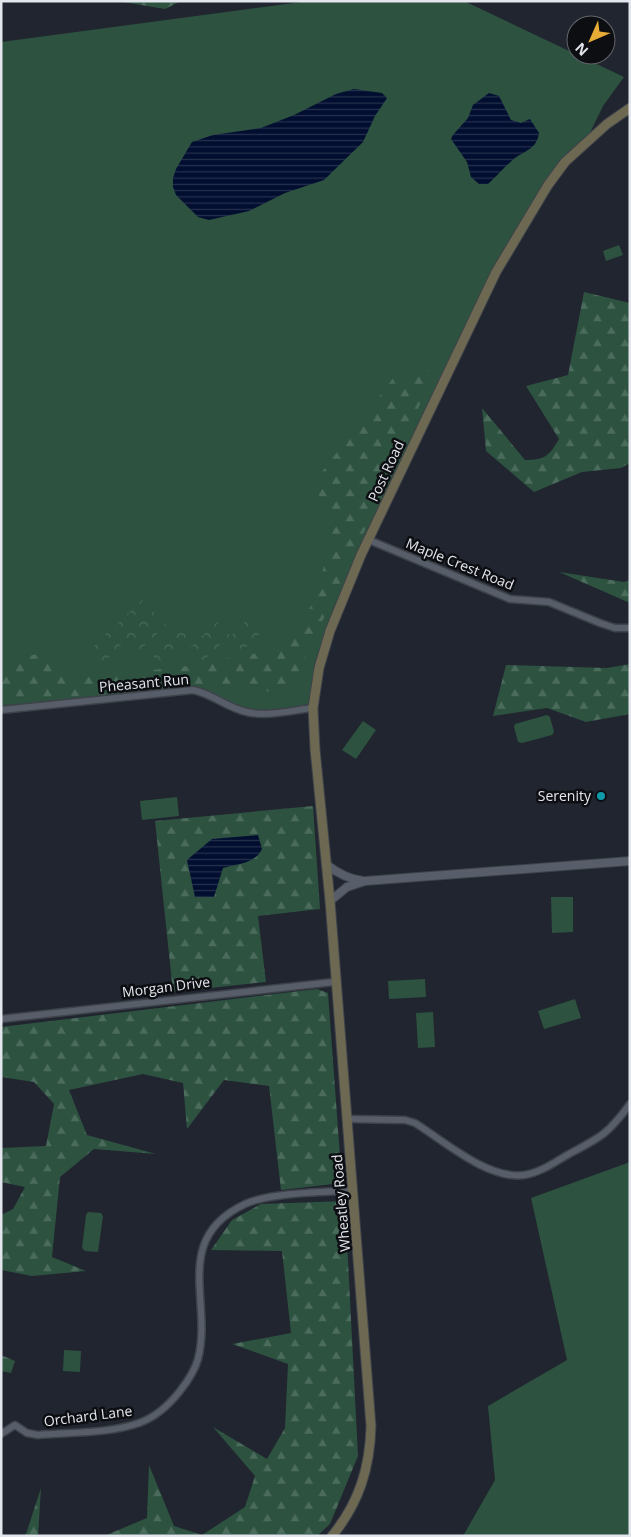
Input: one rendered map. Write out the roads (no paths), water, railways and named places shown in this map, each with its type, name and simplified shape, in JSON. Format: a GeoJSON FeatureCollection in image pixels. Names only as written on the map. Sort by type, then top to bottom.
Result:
{"type":"FeatureCollection","features":[{"type":"Feature","properties":{"kind":"main road","name":"Post Road"},"geometry":{"type":"LineString","coordinates":[[330,901],[313,708],[319,668],[330,631],[369,540],[481,301],[548,185],[586,142],[630,108]]}},
{"type":"Feature","properties":{"kind":"main road","name":"Wheatley Road"},"geometry":{"type":"LineString","coordinates":[[330,901],[334,982],[348,1119],[370,1405],[370,1451],[359,1493],[342,1524],[332,1536]]}},
{"type":"Feature","properties":{"kind":"street","name":"Maple Crest Road"},"geometry":{"type":"LineString","coordinates":[[369,540],[510,599],[550,602],[615,628],[630,628]]}},
{"type":"Feature","properties":{"kind":"street","name":"Pheasant Run"},"geometry":{"type":"LineString","coordinates":[[1,710],[193,690],[204,692],[230,706],[248,712],[270,713],[313,708]]}},
{"type":"Feature","properties":{"kind":"street"},"geometry":{"type":"LineString","coordinates":[[326,864],[335,872],[349,879],[365,881],[630,861]]}},
{"type":"Feature","properties":{"kind":"street"},"geometry":{"type":"LineString","coordinates":[[330,901],[347,887],[365,881]]}},
{"type":"Feature","properties":{"kind":"street","name":"Morgan Drive"},"geometry":{"type":"LineString","coordinates":[[1,1019],[334,982]]}},
{"type":"Feature","properties":{"kind":"street"},"geometry":{"type":"LineString","coordinates":[[348,1119],[404,1120],[415,1123],[486,1168],[507,1174],[523,1175],[538,1171],[601,1137],[612,1128],[630,1104]]}},
{"type":"Feature","properties":{"kind":"street","name":"Orchard Lane"},"geometry":{"type":"LineString","coordinates":[[1,1434],[15,1424],[30,1434],[38,1435],[111,1429],[141,1423],[154,1416],[177,1395],[198,1360],[202,1335],[198,1269],[204,1246],[217,1225],[233,1210],[259,1198],[353,1190]]}},
{"type":"Feature","properties":{"kind":"water"},"geometry":{"type":"Polygon","coordinates":[[[354,89],[382,93],[387,98],[375,116],[363,142],[324,180],[285,193],[249,211],[209,220],[198,217],[176,195],[173,187],[173,178],[176,169],[192,142],[213,135],[261,128],[294,115],[336,94],[354,89]]]}},
{"type":"Feature","properties":{"kind":"water"},"geometry":{"type":"Polygon","coordinates":[[[489,93],[499,96],[511,120],[521,123],[530,119],[539,133],[536,142],[531,148],[515,158],[488,184],[479,184],[471,177],[467,162],[451,139],[468,118],[473,105],[489,93]]]}},
{"type":"Feature","properties":{"kind":"water"},"geometry":{"type":"Polygon","coordinates":[[[258,835],[262,849],[255,858],[245,863],[223,868],[214,897],[195,897],[187,860],[212,839],[258,835]]]}},
{"type":"Feature","properties":{"kind":"place","name":"Serenity"},"geometry":{"type":"Point","coordinates":[601,796]}}]}
